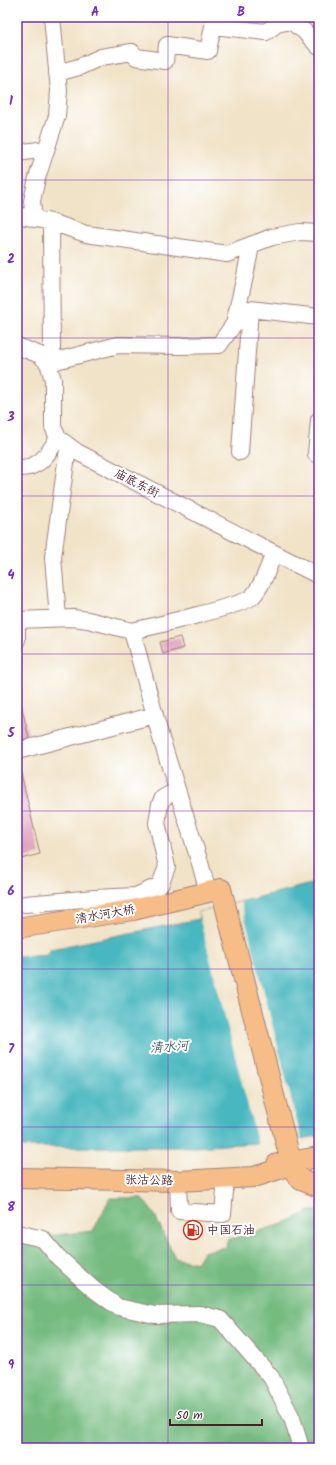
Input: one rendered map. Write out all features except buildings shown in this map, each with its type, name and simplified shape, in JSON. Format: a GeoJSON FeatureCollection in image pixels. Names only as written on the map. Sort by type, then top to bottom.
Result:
{"type":"FeatureCollection","features":[{"type":"Feature","properties":{"kind":"main road","name":"清水河大桥"},"geometry":{"type":"LineString","coordinates":[[17,928],[212,899]]}},
{"type":"Feature","properties":{"kind":"main road"},"geometry":{"type":"LineString","coordinates":[[212,899],[279,1142],[284,1167],[285,1182],[303,1194],[319,1197]]}},
{"type":"Feature","properties":{"kind":"main road"},"geometry":{"type":"LineString","coordinates":[[284,1167],[319,1157]]}},
{"type":"Feature","properties":{"kind":"main road"},"geometry":{"type":"LineString","coordinates":[[284,1167],[319,1167]]}},
{"type":"Feature","properties":{"kind":"main road"},"geometry":{"type":"LineString","coordinates":[[284,1167],[301,1180],[319,1187]]}},
{"type":"Feature","properties":{"kind":"main road","name":"张沽公路"},"geometry":{"type":"LineString","coordinates":[[17,1178],[178,1181],[254,1178],[284,1167]]}},
{"type":"Feature","properties":{"kind":"street"},"geometry":{"type":"LineString","coordinates":[[34,219],[32,201],[37,178],[58,116],[59,91],[52,17]]}},
{"type":"Feature","properties":{"kind":"street"},"geometry":{"type":"LineString","coordinates":[[57,73],[79,67],[101,57],[132,52],[136,57],[165,61],[167,45],[208,51],[213,26],[266,32],[276,24],[290,21],[304,31],[319,47]]}},
{"type":"Feature","properties":{"kind":"street"},"geometry":{"type":"LineString","coordinates":[[17,153],[46,149]]}},
{"type":"Feature","properties":{"kind":"street"},"geometry":{"type":"LineString","coordinates":[[17,215],[51,222],[86,234],[227,254],[272,237],[300,232],[319,233]]}},
{"type":"Feature","properties":{"kind":"street"},"geometry":{"type":"LineString","coordinates":[[48,363],[52,352],[51,222]]}},
{"type":"Feature","properties":{"kind":"street"},"geometry":{"type":"LineString","coordinates":[[48,363],[118,345],[219,345],[234,324],[251,246]]}},
{"type":"Feature","properties":{"kind":"street"},"geometry":{"type":"LineString","coordinates":[[240,452],[250,308],[319,317]]}},
{"type":"Feature","properties":{"kind":"street"},"geometry":{"type":"LineString","coordinates":[[17,346],[40,355],[48,363],[53,380],[53,427],[64,443],[67,455],[53,557],[58,618]]}},
{"type":"Feature","properties":{"kind":"street"},"geometry":{"type":"LineString","coordinates":[[316,454],[319,420]]}},
{"type":"Feature","properties":{"kind":"street"},"geometry":{"type":"LineString","coordinates":[[17,468],[28,469],[44,459],[64,443]]}},
{"type":"Feature","properties":{"kind":"street","name":"庙底东街"},"geometry":{"type":"LineString","coordinates":[[64,443],[77,452],[319,576]]}},
{"type":"Feature","properties":{"kind":"street"},"geometry":{"type":"LineString","coordinates":[[17,620],[73,618],[88,620],[132,631],[230,606],[250,598],[261,584],[274,554]]}},
{"type":"Feature","properties":{"kind":"street"},"geometry":{"type":"LineString","coordinates":[[17,630],[17,640]]}},
{"type":"Feature","properties":{"kind":"street"},"geometry":{"type":"LineString","coordinates":[[132,631],[155,715],[200,864],[208,869],[219,882],[212,899]]}},
{"type":"Feature","properties":{"kind":"street"},"geometry":{"type":"LineString","coordinates":[[17,751],[155,715]]}},
{"type":"Feature","properties":{"kind":"street"},"geometry":{"type":"LineString","coordinates":[[25,904],[136,896],[160,885],[167,867],[157,823],[160,804],[163,798],[177,790]]}},
{"type":"Feature","properties":{"kind":"street"},"geometry":{"type":"LineString","coordinates":[[178,1181],[179,1210],[223,1214],[226,1179]]}},
{"type":"Feature","properties":{"kind":"street"},"geometry":{"type":"LineString","coordinates":[[17,1233],[43,1239],[58,1256],[93,1289],[118,1307],[155,1315],[200,1314],[220,1319],[271,1377],[292,1418],[301,1448]]}},
{"type":"Feature","properties":{"kind":"green space"},"geometry":{"type":"Polygon","coordinates":[[[110,1198],[142,1198],[154,1214],[175,1258],[196,1263],[203,1252],[226,1247],[227,1240],[283,1224],[310,1211],[319,1211],[319,1448],[17,1448],[17,1239],[93,1231],[110,1198]]]}},
{"type":"Feature","properties":{"kind":"water","name":"清水河"},"geometry":{"type":"Polygon","coordinates":[[[319,882],[319,1136],[285,1141],[193,1147],[17,1147],[17,957],[47,955],[51,949],[199,919],[198,912],[319,882]]]}},
{"type":"Feature","properties":{"kind":"pier"},"geometry":{"type":"Polygon","coordinates":[[[241,902],[302,1141],[258,1145],[198,912],[241,902]]]}},
{"type":"Feature","properties":{"kind":"place","name":"中国石油"},"geometry":{"type":"Point","coordinates":[193,1230]}}]}
